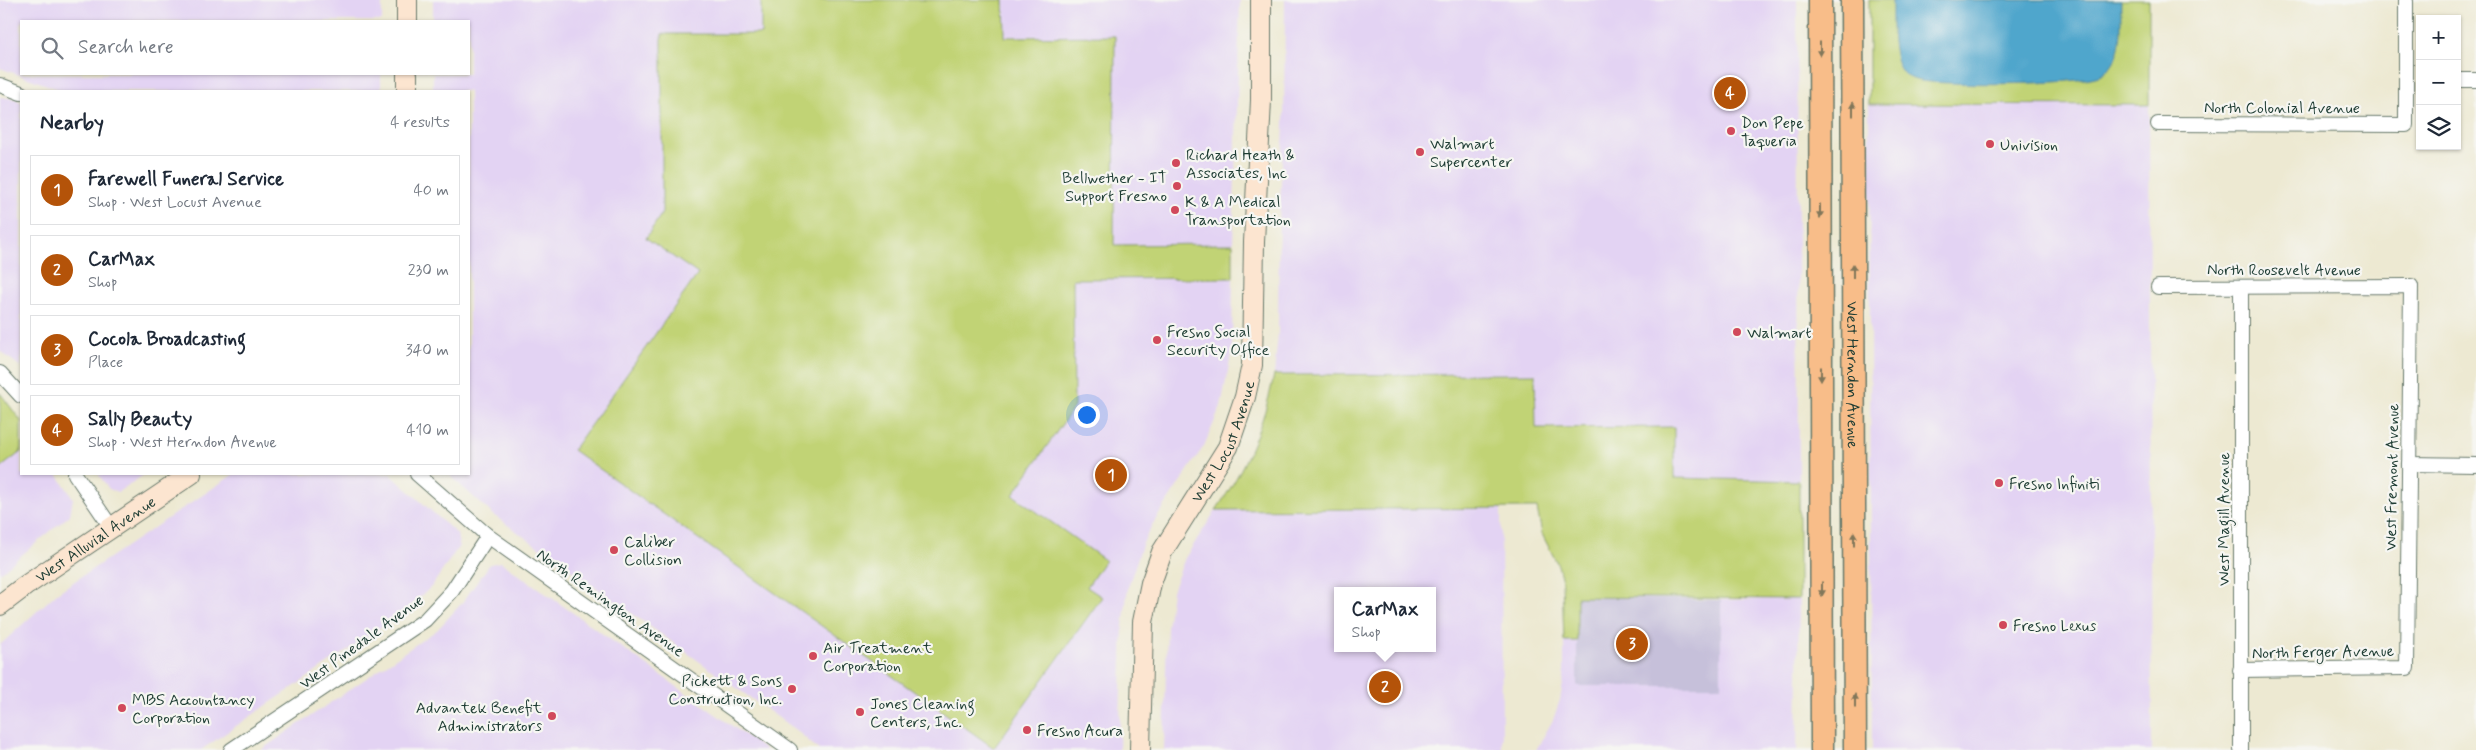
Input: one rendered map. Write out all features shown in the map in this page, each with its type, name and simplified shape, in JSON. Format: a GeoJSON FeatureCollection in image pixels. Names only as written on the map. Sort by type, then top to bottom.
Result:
{"type":"FeatureCollection","features":[{"type":"Feature","properties":{"kind":"main road","name":"West Herndon Avenue"},"geometry":{"type":"LineString","coordinates":[[1820,0],[1822,750]]}},
{"type":"Feature","properties":{"kind":"main road","name":"West Herndon Avenue"},"geometry":{"type":"LineString","coordinates":[[1852,0],[1855,750]]}},
{"type":"Feature","properties":{"kind":"street"},"geometry":{"type":"LineString","coordinates":[[407,0],[407,20]]}},
{"type":"Feature","properties":{"kind":"street","name":"West Locust Avenue"},"geometry":{"type":"LineString","coordinates":[[1140,750],[1143,622],[1151,583],[1162,552],[1228,447],[1243,406],[1252,365],[1255,221],[1260,130],[1261,0]]}},
{"type":"Feature","properties":{"kind":"street"},"geometry":{"type":"LineString","coordinates":[[2406,0],[2413,80]]}},
{"type":"Feature","properties":{"kind":"street"},"geometry":{"type":"LineString","coordinates":[[407,75],[407,90]]}},
{"type":"Feature","properties":{"kind":"street","name":"North Colonial Avenue"},"geometry":{"type":"LineString","coordinates":[[2158,124],[2406,125],[2413,80]]}},
{"type":"Feature","properties":{"kind":"street"},"geometry":{"type":"LineString","coordinates":[[2461,80],[2476,80]]}},
{"type":"Feature","properties":{"kind":"street"},"geometry":{"type":"LineString","coordinates":[[0,85],[20,93]]}},
{"type":"Feature","properties":{"kind":"street","name":"North Roosevelt Avenue"},"geometry":{"type":"LineString","coordinates":[[2158,288],[2411,286]]}},
{"type":"Feature","properties":{"kind":"street","name":"West Fremont Avenue"},"geometry":{"type":"LineString","coordinates":[[2407,668],[2411,286]]}},
{"type":"Feature","properties":{"kind":"street","name":"West Magill Avenue"},"geometry":{"type":"LineString","coordinates":[[2241,288],[2241,750]]}},
{"type":"Feature","properties":{"kind":"street"},"geometry":{"type":"LineString","coordinates":[[0,373],[20,395]]}},
{"type":"Feature","properties":{"kind":"street"},"geometry":{"type":"LineString","coordinates":[[2409,464],[2476,465]]}},
{"type":"Feature","properties":{"kind":"street"},"geometry":{"type":"LineString","coordinates":[[76,475],[111,527]]}},
{"type":"Feature","properties":{"kind":"street","name":"West Alluvial Avenue"},"geometry":{"type":"LineString","coordinates":[[0,605],[111,527],[189,475]]}},
{"type":"Feature","properties":{"kind":"street","name":"North Remington Avenue"},"geometry":{"type":"LineString","coordinates":[[418,475],[488,536],[790,750]]}},
{"type":"Feature","properties":{"kind":"street","name":"West Pinedale Avenue"},"geometry":{"type":"LineString","coordinates":[[231,750],[425,620],[452,590],[488,536]]}},
{"type":"Feature","properties":{"kind":"street","name":"North Ferger Avenue"},"geometry":{"type":"LineString","coordinates":[[2240,670],[2407,668]]}},
{"type":"Feature","properties":{"kind":"shaded area"},"geometry":{"type":"Polygon","coordinates":[[[0,0],[382,0],[382,20],[20,20],[20,75],[381,75],[381,90],[61,90],[0,68],[0,0]]]}},
{"type":"Feature","properties":{"kind":"shaded area"},"geometry":{"type":"Polygon","coordinates":[[[433,0],[761,0],[761,34],[662,34],[662,214],[646,238],[698,274],[573,450],[994,748],[1102,598],[1086,587],[1105,560],[1013,495],[1074,407],[1073,279],[1233,278],[1232,350],[1221,406],[1204,446],[1152,525],[1142,545],[1128,587],[1123,626],[1119,750],[819,750],[797,731],[495,516],[449,475],[470,475],[470,90],[433,90],[433,75],[470,75],[470,20],[433,20],[433,0]]]}},
{"type":"Feature","properties":{"kind":"shaded area"},"geometry":{"type":"Polygon","coordinates":[[[1004,0],[1240,0],[1233,244],[1114,245],[1114,36],[1004,37],[1004,0]]]}},
{"type":"Feature","properties":{"kind":"shaded area"},"geometry":{"type":"Polygon","coordinates":[[[1285,0],[1797,0],[1799,481],[1674,478],[1673,427],[1536,428],[1535,374],[1274,375],[1278,334],[1279,222],[1284,125],[1285,0]]]}},
{"type":"Feature","properties":{"kind":"shaded area"},"geometry":{"type":"Polygon","coordinates":[[[0,97],[16,99],[20,102],[20,366],[0,351],[0,97]]]}},
{"type":"Feature","properties":{"kind":"shaded area"},"geometry":{"type":"Polygon","coordinates":[[[1869,104],[2149,105],[2152,750],[1872,750],[1869,104]]]}},
{"type":"Feature","properties":{"kind":"shaded area"},"geometry":{"type":"Polygon","coordinates":[[[20,453],[20,475],[58,475],[73,498],[70,515],[0,573],[0,468],[20,453]]]}},
{"type":"Feature","properties":{"kind":"shaded area"},"geometry":{"type":"Polygon","coordinates":[[[99,475],[144,475],[118,492],[109,489],[99,475]]]}},
{"type":"Feature","properties":{"kind":"shaded area"},"geometry":{"type":"Polygon","coordinates":[[[233,475],[391,475],[457,534],[459,546],[432,586],[408,609],[201,750],[0,750],[0,645],[57,593],[233,475]]]}},
{"type":"Feature","properties":{"kind":"shaded area"},"geometry":{"type":"Polygon","coordinates":[[[1501,508],[1502,750],[1164,750],[1167,628],[1172,591],[1185,558],[1216,510],[1501,508]]]}},
{"type":"Feature","properties":{"kind":"shaded area"},"geometry":{"type":"Polygon","coordinates":[[[501,562],[766,750],[261,750],[437,630],[462,603],[490,564],[501,562]]]}},
{"type":"Feature","properties":{"kind":"shaded area"},"geometry":{"type":"Polygon","coordinates":[[[1577,597],[1721,600],[1721,686],[1577,686],[1577,597]]]}},
{"type":"Feature","properties":{"kind":"shaded area"},"geometry":{"type":"Polygon","coordinates":[[[1799,599],[1797,750],[1536,750],[1553,720],[1560,700],[1564,678],[1564,641],[1577,641],[1577,686],[1721,685],[1721,600],[1799,599]]]}},
{"type":"Feature","properties":{"kind":"green space"},"geometry":{"type":"Polygon","coordinates":[[[761,0],[1004,0],[1005,37],[1115,36],[1114,245],[1233,244],[1233,278],[1073,279],[1074,407],[1013,495],[1105,560],[1087,587],[1102,597],[994,748],[573,450],[698,274],[646,238],[662,213],[662,34],[761,34],[761,0]]]}},
{"type":"Feature","properties":{"kind":"green space"},"geometry":{"type":"Polygon","coordinates":[[[1869,0],[2149,0],[2149,105],[1869,104],[1869,0]]]}},
{"type":"Feature","properties":{"kind":"green space"},"geometry":{"type":"Polygon","coordinates":[[[1535,374],[1536,428],[1674,427],[1674,478],[1799,481],[1799,599],[1577,597],[1577,641],[1564,641],[1562,581],[1558,565],[1542,534],[1537,508],[1216,510],[1236,479],[1252,446],[1265,411],[1274,375],[1535,374]]]}},
{"type":"Feature","properties":{"kind":"green space"},"geometry":{"type":"Polygon","coordinates":[[[0,393],[20,420],[20,453],[0,468],[0,393]]]}},
{"type":"Feature","properties":{"kind":"water"},"geometry":{"type":"Polygon","coordinates":[[[1892,0],[2121,0],[2119,50],[2110,67],[2103,74],[2091,78],[2015,84],[1919,81],[1904,74],[1899,68],[1896,59],[1892,28],[1892,0]]]}},
{"type":"Feature","properties":{"kind":"place","name":"Sally Beauty"},"geometry":{"type":"Point","coordinates":[1730,93]}},
{"type":"Feature","properties":{"kind":"place","name":"Don Pepe Taqueria"},"geometry":{"type":"Point","coordinates":[1731,131]}},
{"type":"Feature","properties":{"kind":"place","name":"Univision"},"geometry":{"type":"Point","coordinates":[1990,144]}},
{"type":"Feature","properties":{"kind":"place","name":"Walmart Supercenter"},"geometry":{"type":"Point","coordinates":[1420,152]}},
{"type":"Feature","properties":{"kind":"place","name":"Richard Heath & Associates, Inc"},"geometry":{"type":"Point","coordinates":[1176,163]}},
{"type":"Feature","properties":{"kind":"place","name":"Bellwether - IT Support Fresno"},"geometry":{"type":"Point","coordinates":[1177,186]}},
{"type":"Feature","properties":{"kind":"place","name":"K & A Medical Transportation"},"geometry":{"type":"Point","coordinates":[1175,210]}},
{"type":"Feature","properties":{"kind":"place","name":"Walmart"},"geometry":{"type":"Point","coordinates":[1737,332]}},
{"type":"Feature","properties":{"kind":"place","name":"Fresno Social Security Office"},"geometry":{"type":"Point","coordinates":[1157,340]}},
{"type":"Feature","properties":{"kind":"place","name":"Farewell Funeral Service"},"geometry":{"type":"Point","coordinates":[1111,475]}},
{"type":"Feature","properties":{"kind":"place","name":"Fresno Infiniti"},"geometry":{"type":"Point","coordinates":[1999,483]}},
{"type":"Feature","properties":{"kind":"place","name":"Caliber Collision"},"geometry":{"type":"Point","coordinates":[614,550]}},
{"type":"Feature","properties":{"kind":"place","name":"Fresno Lexus"},"geometry":{"type":"Point","coordinates":[2003,625]}},
{"type":"Feature","properties":{"kind":"place","name":"Cocola Broadcasting"},"geometry":{"type":"Point","coordinates":[1632,644]}},
{"type":"Feature","properties":{"kind":"place","name":"Air Treatment Corporation"},"geometry":{"type":"Point","coordinates":[813,656]}},
{"type":"Feature","properties":{"kind":"place","name":"CarMax"},"geometry":{"type":"Point","coordinates":[1385,687]}},
{"type":"Feature","properties":{"kind":"place","name":"Pickett & Sons Construction, Inc."},"geometry":{"type":"Point","coordinates":[792,689]}},
{"type":"Feature","properties":{"kind":"place","name":"MBS Accountancy Corporation"},"geometry":{"type":"Point","coordinates":[122,708]}},
{"type":"Feature","properties":{"kind":"place","name":"Jones Cleaning Centers, Inc."},"geometry":{"type":"Point","coordinates":[860,712]}},
{"type":"Feature","properties":{"kind":"place","name":"Advantek Benefit Administrators"},"geometry":{"type":"Point","coordinates":[552,716]}},
{"type":"Feature","properties":{"kind":"place","name":"Fresno Acura"},"geometry":{"type":"Point","coordinates":[1027,730]}}]}
